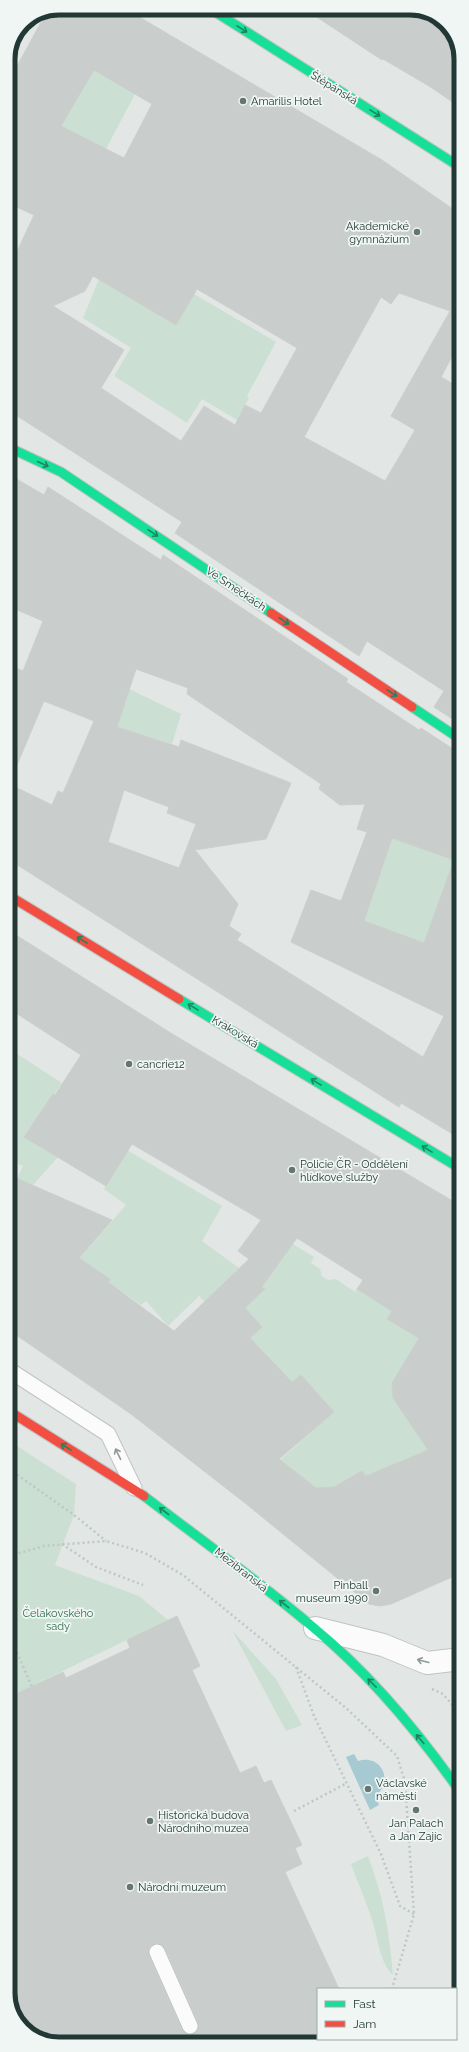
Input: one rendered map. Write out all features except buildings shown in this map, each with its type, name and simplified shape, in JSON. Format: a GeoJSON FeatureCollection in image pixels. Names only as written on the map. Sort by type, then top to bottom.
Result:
{"type":"FeatureCollection","features":[{"type":"Feature","properties":{"kind":"street","name":"Štěpánská"},"geometry":{"type":"LineString","coordinates":[[220,15],[454,163]]}},
{"type":"Feature","properties":{"kind":"street","name":"Ve Smečkách"},"geometry":{"type":"LineString","coordinates":[[15,450],[61,472],[454,735]]}},
{"type":"Feature","properties":{"kind":"street","name":"Krakovská"},"geometry":{"type":"LineString","coordinates":[[15,899],[454,1165]]}},
{"type":"Feature","properties":{"kind":"street","name":"Mezibranská"},"geometry":{"type":"LineString","coordinates":[[15,1416],[135,1489],[315,1628],[378,1688],[442,1766],[454,1783]]}},
{"type":"Feature","properties":{"kind":"street"},"geometry":{"type":"LineString","coordinates":[[315,1628],[383,1645],[427,1663],[454,1660]]}},
{"type":"Feature","properties":{"kind":"lane"},"geometry":{"type":"LineString","coordinates":[[15,1374],[108,1434],[135,1489]]}},
{"type":"Feature","properties":{"kind":"lane"},"geometry":{"type":"LineString","coordinates":[[157,1952],[190,2026]]}},
{"type":"Feature","properties":{"kind":"path"},"geometry":{"type":"LineString","coordinates":[[15,1473],[74,1515],[106,1541]]}},
{"type":"Feature","properties":{"kind":"path"},"geometry":{"type":"LineString","coordinates":[[15,1554],[44,1546],[106,1541],[145,1553],[183,1575],[351,1712],[397,1756],[405,1782],[414,1914],[392,1988]]}},
{"type":"Feature","properties":{"kind":"path"},"geometry":{"type":"LineString","coordinates":[[62,1544],[96,1567],[143,1584]]}},
{"type":"Feature","properties":{"kind":"path"},"geometry":{"type":"LineString","coordinates":[[15,1648],[32,1687]]}},
{"type":"Feature","properties":{"kind":"path"},"geometry":{"type":"LineString","coordinates":[[296,1667],[314,1716],[381,1854],[400,1906],[414,1914]]}},
{"type":"Feature","properties":{"kind":"path"},"geometry":{"type":"LineString","coordinates":[[426,1686],[443,1694],[454,1707]]}},
{"type":"Feature","properties":{"kind":"path"},"geometry":{"type":"LineString","coordinates":[[294,1811],[347,1782]]}},
{"type":"Feature","properties":{"kind":"green space"},"geometry":{"type":"Polygon","coordinates":[[[99,60],[135,94],[106,149],[61,126],[99,60]]]}},
{"type":"Feature","properties":{"kind":"green space"},"geometry":{"type":"Polygon","coordinates":[[[99,279],[176,325],[194,294],[276,342],[247,396],[249,398],[237,420],[202,399],[187,423],[114,376],[131,348],[83,318],[99,279]]]}},
{"type":"Feature","properties":{"kind":"green space"},"geometry":{"type":"Polygon","coordinates":[[[129,689],[181,714],[172,744],[117,727],[129,689]]]}},
{"type":"Feature","properties":{"kind":"green space"},"geometry":{"type":"Polygon","coordinates":[[[392,838],[454,860],[424,943],[364,921],[392,838]]]}},
{"type":"Feature","properties":{"kind":"green space"},"geometry":{"type":"Polygon","coordinates":[[[15,1053],[62,1083],[24,1136],[58,1157],[33,1185],[17,1179],[23,1166],[15,1163],[15,1053]]]}},
{"type":"Feature","properties":{"kind":"green space"},"geometry":{"type":"Polygon","coordinates":[[[127,1150],[222,1206],[202,1241],[239,1268],[205,1302],[199,1296],[168,1326],[146,1301],[141,1305],[108,1282],[109,1279],[98,1271],[77,1261],[126,1205],[104,1189],[127,1150]]]}},
{"type":"Feature","properties":{"kind":"green space"},"geometry":{"type":"Polygon","coordinates":[[[293,1244],[314,1257],[311,1263],[320,1269],[322,1276],[328,1280],[336,1279],[355,1292],[357,1289],[368,1296],[377,1280],[401,1295],[387,1319],[419,1338],[392,1383],[393,1397],[434,1459],[429,1461],[422,1452],[399,1462],[377,1496],[362,1471],[331,1489],[324,1487],[318,1490],[280,1460],[334,1412],[301,1375],[282,1392],[247,1372],[266,1354],[250,1338],[245,1308],[265,1289],[263,1287],[264,1285],[293,1244]]]}},
{"type":"Feature","properties":{"kind":"green space","name":"Čelakovského sady"},"geometry":{"type":"Polygon","coordinates":[[[15,1445],[76,1484],[74,1515],[55,1565],[139,1596],[168,1620],[15,1694],[15,1445]]]}},
{"type":"Feature","properties":{"kind":"green space"},"geometry":{"type":"Polygon","coordinates":[[[232,1630],[276,1679],[302,1725],[286,1731],[232,1630]]]}},
{"type":"Feature","properties":{"kind":"green space"},"geometry":{"type":"Polygon","coordinates":[[[368,1856],[374,1872],[385,1915],[390,1943],[393,1975],[382,1958],[371,1916],[351,1864],[368,1856]]]}},
{"type":"Feature","properties":{"kind":"water"},"geometry":{"type":"Polygon","coordinates":[[[354,1754],[358,1761],[373,1761],[383,1770],[384,1784],[375,1796],[379,1805],[370,1810],[346,1757],[354,1754]]]}},
{"type":"Feature","properties":{"kind":"traffic: fast"},"geometry":{"type":"LineString","coordinates":[[220,15],[454,163]]}},
{"type":"Feature","properties":{"kind":"traffic: fast"},"geometry":{"type":"LineString","coordinates":[[15,450],[61,472],[271,613]]}},
{"type":"Feature","properties":{"kind":"traffic: fast"},"geometry":{"type":"LineString","coordinates":[[412,707],[454,735]]}},
{"type":"Feature","properties":{"kind":"traffic: fast"},"geometry":{"type":"LineString","coordinates":[[179,999],[454,1165]]}},
{"type":"Feature","properties":{"kind":"traffic: fast"},"geometry":{"type":"LineString","coordinates":[[144,1496],[273,1594],[335,1646],[393,1706],[454,1783]]}},
{"type":"Feature","properties":{"kind":"traffic: jam"},"geometry":{"type":"LineString","coordinates":[[271,613],[412,707]]}},
{"type":"Feature","properties":{"kind":"traffic: jam"},"geometry":{"type":"LineString","coordinates":[[15,899],[179,999]]}},
{"type":"Feature","properties":{"kind":"traffic: jam"},"geometry":{"type":"LineString","coordinates":[[15,1415],[144,1496]]}},
{"type":"Feature","properties":{"kind":"place","name":"Amarilis Hotel"},"geometry":{"type":"Point","coordinates":[243,101]}},
{"type":"Feature","properties":{"kind":"place","name":"Akademické gymnázium"},"geometry":{"type":"Point","coordinates":[417,232]}},
{"type":"Feature","properties":{"kind":"place","name":"cancrie12"},"geometry":{"type":"Point","coordinates":[129,1064]}},
{"type":"Feature","properties":{"kind":"place","name":"Policie ČR - Oddělení hlídkové služby"},"geometry":{"type":"Point","coordinates":[292,1170]}},
{"type":"Feature","properties":{"kind":"place","name":"Pinball museum 1990"},"geometry":{"type":"Point","coordinates":[376,1591]}},
{"type":"Feature","properties":{"kind":"place","name":"Václavské náměstí"},"geometry":{"type":"Point","coordinates":[368,1789]}},
{"type":"Feature","properties":{"kind":"place","name":"Jan Palach a Jan Zajíc"},"geometry":{"type":"Point","coordinates":[416,1810]}},
{"type":"Feature","properties":{"kind":"place","name":"Historická budova Národního muzea"},"geometry":{"type":"Point","coordinates":[150,1821]}},
{"type":"Feature","properties":{"kind":"place","name":"Národní muzeum"},"geometry":{"type":"Point","coordinates":[130,1887]}}]}
